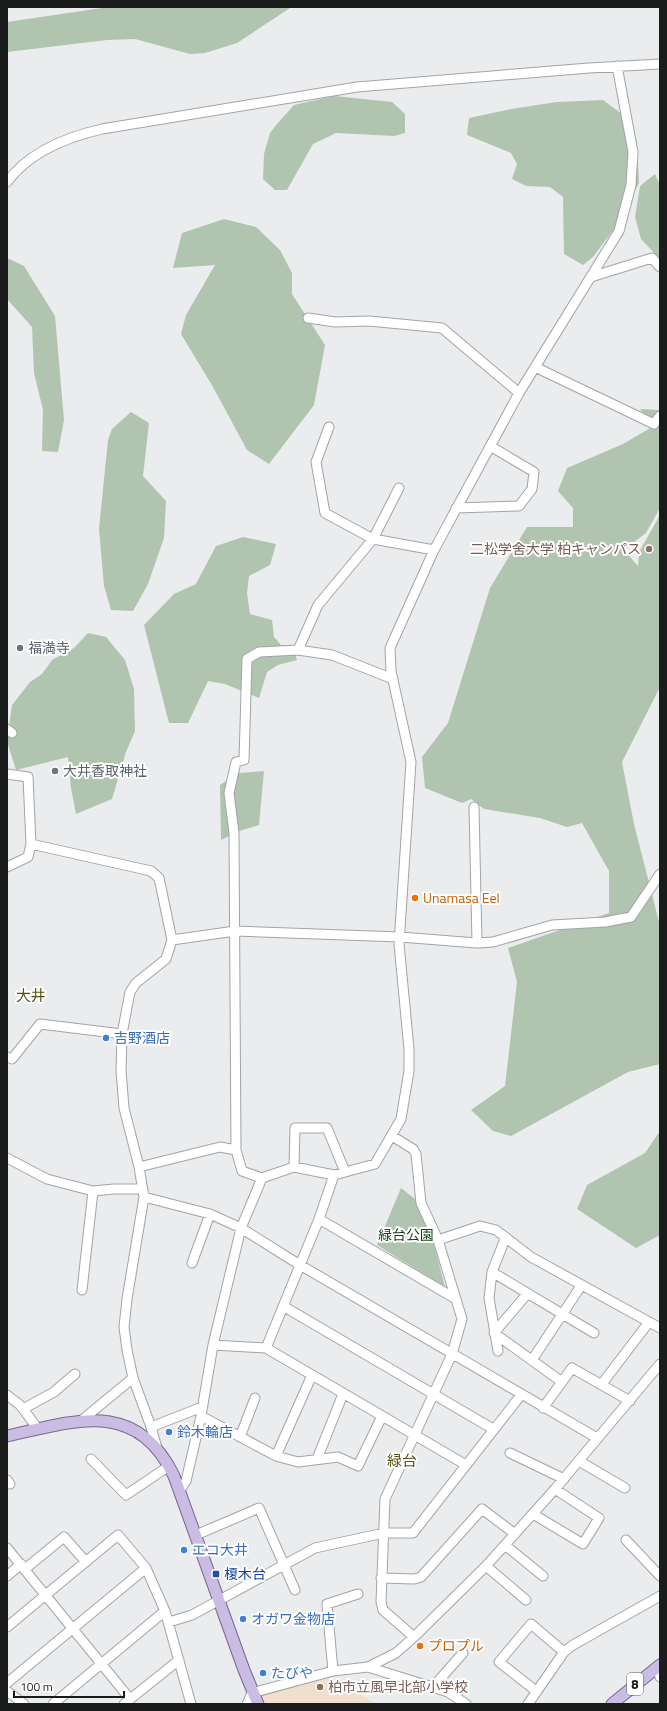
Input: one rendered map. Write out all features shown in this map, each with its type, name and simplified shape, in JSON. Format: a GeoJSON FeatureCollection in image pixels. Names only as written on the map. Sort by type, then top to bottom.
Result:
{"type":"FeatureCollection","features":[{"type":"Feature","properties":{"kind":"main road"},"geometry":{"type":"LineString","coordinates":[[7,1436],[82,1420],[107,1421],[118,1423],[139,1434],[157,1448],[169,1466],[180,1490],[252,1693],[258,1704]]}},
{"type":"Feature","properties":{"kind":"main road","name":"8"},"geometry":{"type":"LineString","coordinates":[[612,1704],[659,1670]]}},
{"type":"Feature","properties":{"kind":"street"},"geometry":{"type":"LineString","coordinates":[[7,182],[12,176],[46,150],[72,137],[102,129],[357,87],[617,66],[660,64]]}},
{"type":"Feature","properties":{"kind":"street"},"geometry":{"type":"LineString","coordinates":[[393,679],[332,655],[298,650],[259,652],[247,659],[244,760],[236,762],[230,793],[234,833],[236,1150],[242,1171],[262,1178],[294,1167],[334,1175],[375,1164],[401,1119],[409,1071],[409,1049],[400,937],[411,762],[393,679],[390,648],[434,550],[519,393],[619,231],[632,185],[633,152],[617,66]]}},
{"type":"Feature","properties":{"kind":"street"},"geometry":{"type":"LineString","coordinates":[[591,276],[652,258],[660,266]]}},
{"type":"Feature","properties":{"kind":"street"},"geometry":{"type":"LineString","coordinates":[[308,318],[335,322],[369,321],[442,328],[519,393]]}},
{"type":"Feature","properties":{"kind":"street"},"geometry":{"type":"LineString","coordinates":[[535,367],[654,424],[660,416]]}},
{"type":"Feature","properties":{"kind":"street"},"geometry":{"type":"LineString","coordinates":[[329,427],[316,462],[325,513],[373,538],[434,550]]}},
{"type":"Feature","properties":{"kind":"street"},"geometry":{"type":"LineString","coordinates":[[456,508],[519,506],[532,490],[534,472],[490,446]]}},
{"type":"Feature","properties":{"kind":"street"},"geometry":{"type":"LineString","coordinates":[[298,650],[318,605],[373,538],[399,488]]}},
{"type":"Feature","properties":{"kind":"street"},"geometry":{"type":"LineString","coordinates":[[7,774],[28,777],[31,844],[28,857],[7,867]]}},
{"type":"Feature","properties":{"kind":"street"},"geometry":{"type":"LineString","coordinates":[[474,807],[477,943]]}},
{"type":"Feature","properties":{"kind":"street"},"geometry":{"type":"LineString","coordinates":[[31,844],[155,873],[159,878],[172,940],[166,959],[136,983],[130,992],[122,1034],[121,1071],[124,1108],[139,1168],[143,1193],[124,1327],[133,1378],[157,1448]]}},
{"type":"Feature","properties":{"kind":"street"},"geometry":{"type":"LineString","coordinates":[[172,940],[235,931],[400,937],[477,943],[493,942],[552,925],[605,922],[631,917],[660,874]]}},
{"type":"Feature","properties":{"kind":"street"},"geometry":{"type":"LineString","coordinates":[[7,1058],[12,1059],[40,1024],[122,1034]]}},
{"type":"Feature","properties":{"kind":"street"},"geometry":{"type":"LineString","coordinates":[[294,1167],[295,1128],[327,1128],[345,1172]]}},
{"type":"Feature","properties":{"kind":"street"},"geometry":{"type":"LineString","coordinates":[[392,1136],[414,1149],[416,1154],[421,1203],[438,1240],[462,1319],[452,1354],[385,1499],[381,1602],[383,1610],[414,1637]]}},
{"type":"Feature","properties":{"kind":"street"},"geometry":{"type":"LineString","coordinates":[[139,1168],[220,1147],[236,1150]]}},
{"type":"Feature","properties":{"kind":"street"},"geometry":{"type":"LineString","coordinates":[[7,1158],[47,1179],[93,1191],[114,1189],[143,1193],[210,1214],[241,1228],[300,1265],[520,1395],[597,1438]]}},
{"type":"Feature","properties":{"kind":"street"},"geometry":{"type":"LineString","coordinates":[[266,1348],[319,1219],[334,1175]]}},
{"type":"Feature","properties":{"kind":"street"},"geometry":{"type":"LineString","coordinates":[[180,1490],[186,1481],[202,1411],[213,1345],[241,1228],[262,1178]]}},
{"type":"Feature","properties":{"kind":"street"},"geometry":{"type":"LineString","coordinates":[[82,1290],[93,1191]]}},
{"type":"Feature","properties":{"kind":"street"},"geometry":{"type":"LineString","coordinates":[[192,1263],[210,1214]]}},
{"type":"Feature","properties":{"kind":"street"},"geometry":{"type":"LineString","coordinates":[[319,1219],[456,1299]]}},
{"type":"Feature","properties":{"kind":"street"},"geometry":{"type":"LineString","coordinates":[[438,1240],[480,1226],[496,1230],[531,1257],[581,1286],[660,1328]]}},
{"type":"Feature","properties":{"kind":"street"},"geometry":{"type":"LineString","coordinates":[[498,1351],[489,1298],[492,1272],[505,1238]]}},
{"type":"Feature","properties":{"kind":"street"},"geometry":{"type":"LineString","coordinates":[[492,1272],[594,1333]]}},
{"type":"Feature","properties":{"kind":"street"},"geometry":{"type":"LineString","coordinates":[[532,1360],[581,1286]]}},
{"type":"Feature","properties":{"kind":"street"},"geometry":{"type":"LineString","coordinates":[[494,1333],[527,1294]]}},
{"type":"Feature","properties":{"kind":"street"},"geometry":{"type":"LineString","coordinates":[[283,1306],[494,1430]]}},
{"type":"Feature","properties":{"kind":"street"},"geometry":{"type":"LineString","coordinates":[[601,1385],[649,1322]]}},
{"type":"Feature","properties":{"kind":"street"},"geometry":{"type":"LineString","coordinates":[[494,1333],[562,1382]]}},
{"type":"Feature","properties":{"kind":"street"},"geometry":{"type":"LineString","coordinates":[[213,1345],[266,1348],[466,1464]]}},
{"type":"Feature","properties":{"kind":"street"},"geometry":{"type":"LineString","coordinates":[[248,1704],[252,1693],[333,1671],[368,1667],[396,1653],[486,1566],[564,1479],[660,1364]]}},
{"type":"Feature","properties":{"kind":"street"},"geometry":{"type":"LineString","coordinates":[[543,1408],[572,1368],[630,1401]]}},
{"type":"Feature","properties":{"kind":"street"},"geometry":{"type":"LineString","coordinates":[[23,1409],[54,1392],[75,1374]]}},
{"type":"Feature","properties":{"kind":"street"},"geometry":{"type":"LineString","coordinates":[[276,1456],[312,1375]]}},
{"type":"Feature","properties":{"kind":"street"},"geometry":{"type":"LineString","coordinates":[[82,1420],[133,1378]]}},
{"type":"Feature","properties":{"kind":"street"},"geometry":{"type":"LineString","coordinates":[[316,1459],[343,1394]]}},
{"type":"Feature","properties":{"kind":"street"},"geometry":{"type":"LineString","coordinates":[[7,1395],[23,1409],[38,1429]]}},
{"type":"Feature","properties":{"kind":"street"},"geometry":{"type":"LineString","coordinates":[[169,1622],[192,1615],[315,1548],[384,1532],[413,1533],[520,1395]]}},
{"type":"Feature","properties":{"kind":"street"},"geometry":{"type":"LineString","coordinates":[[240,1437],[255,1398]]}},
{"type":"Feature","properties":{"kind":"street"},"geometry":{"type":"LineString","coordinates":[[151,1427],[202,1411]]}},
{"type":"Feature","properties":{"kind":"street"},"geometry":{"type":"LineString","coordinates":[[202,1411],[240,1437],[276,1456],[298,1462],[338,1457],[358,1466],[382,1416]]}},
{"type":"Feature","properties":{"kind":"street"},"geometry":{"type":"LineString","coordinates":[[510,1453],[564,1479]]}},
{"type":"Feature","properties":{"kind":"street"},"geometry":{"type":"LineString","coordinates":[[91,1459],[126,1495],[169,1466]]}},
{"type":"Feature","properties":{"kind":"street"},"geometry":{"type":"LineString","coordinates":[[579,1461],[625,1488]]}},
{"type":"Feature","properties":{"kind":"street"},"geometry":{"type":"LineString","coordinates":[[533,1514],[582,1544],[599,1518],[555,1489]]}},
{"type":"Feature","properties":{"kind":"street"},"geometry":{"type":"LineString","coordinates":[[196,1535],[259,1508],[295,1590]]}},
{"type":"Feature","properties":{"kind":"street"},"geometry":{"type":"LineString","coordinates":[[381,1578],[414,1579],[421,1577],[482,1510],[515,1534]]}},
{"type":"Feature","properties":{"kind":"street"},"geometry":{"type":"LineString","coordinates":[[7,1627],[118,1535],[146,1568],[165,1611],[191,1704]]}},
{"type":"Feature","properties":{"kind":"street"},"geometry":{"type":"LineString","coordinates":[[7,1576],[64,1537],[86,1562]]}},
{"type":"Feature","properties":{"kind":"street"},"geometry":{"type":"LineString","coordinates":[[626,1540],[660,1576]]}},
{"type":"Feature","properties":{"kind":"street"},"geometry":{"type":"LineString","coordinates":[[505,1545],[543,1576]]}},
{"type":"Feature","properties":{"kind":"street"},"geometry":{"type":"LineString","coordinates":[[7,1548],[102,1663],[127,1701],[179,1660]]}},
{"type":"Feature","properties":{"kind":"street"},"geometry":{"type":"LineString","coordinates":[[486,1566],[526,1600]]}},
{"type":"Feature","properties":{"kind":"street"},"geometry":{"type":"LineString","coordinates":[[7,1683],[146,1568]]}},
{"type":"Feature","properties":{"kind":"street"},"geometry":{"type":"LineString","coordinates":[[333,1671],[327,1604],[358,1594]]}},
{"type":"Feature","properties":{"kind":"street"},"geometry":{"type":"LineString","coordinates":[[528,1704],[564,1652],[573,1645],[660,1596]]}},
{"type":"Feature","properties":{"kind":"street"},"geometry":{"type":"LineString","coordinates":[[53,1704],[165,1611]]}},
{"type":"Feature","properties":{"kind":"street"},"geometry":{"type":"LineString","coordinates":[[536,1691],[499,1662],[531,1624],[564,1652]]}},
{"type":"Feature","properties":{"kind":"street"},"geometry":{"type":"LineString","coordinates":[[433,1687],[463,1653]]}},
{"type":"Feature","properties":{"kind":"street"},"geometry":{"type":"LineString","coordinates":[[368,1667],[448,1692],[466,1704]]}},
{"type":"Feature","properties":{"kind":"street"},"geometry":{"type":"LineString","coordinates":[[7,1691],[24,1704]]}},
{"type":"Feature","properties":{"kind":"shaded area","name":"柏市立風早北部小学校"},"geometry":{"type":"Polygon","coordinates":[[[328,1677],[340,1680],[375,1704],[266,1704],[262,1698],[262,1695],[328,1677]]]}},
{"type":"Feature","properties":{"kind":"green space"},"geometry":{"type":"Polygon","coordinates":[[[109,7],[294,7],[290,8],[237,43],[205,53],[190,54],[135,39],[107,40],[7,52],[7,22],[109,7]]]}},
{"type":"Feature","properties":{"kind":"green space"},"geometry":{"type":"Polygon","coordinates":[[[334,96],[392,102],[405,114],[405,133],[394,136],[336,133],[313,144],[287,190],[275,190],[263,179],[264,154],[270,133],[294,105],[334,96]]]}},
{"type":"Feature","properties":{"kind":"green space"},"geometry":{"type":"Polygon","coordinates":[[[603,100],[622,114],[637,141],[639,183],[617,225],[593,257],[583,265],[564,254],[563,197],[550,187],[526,186],[512,179],[517,164],[511,153],[467,135],[469,118],[511,109],[557,102],[603,100]]]}},
{"type":"Feature","properties":{"kind":"green space"},"geometry":{"type":"Polygon","coordinates":[[[655,174],[660,185],[660,259],[641,239],[635,217],[640,186],[655,174]]]}},
{"type":"Feature","properties":{"kind":"green space"},"geometry":{"type":"Polygon","coordinates":[[[224,219],[256,227],[280,250],[292,273],[292,294],[325,345],[314,405],[269,464],[247,450],[213,387],[181,334],[186,315],[215,265],[173,268],[182,233],[224,219]]]}},
{"type":"Feature","properties":{"kind":"green space"},"geometry":{"type":"Polygon","coordinates":[[[7,258],[24,266],[55,316],[64,420],[58,452],[42,451],[43,410],[34,373],[32,327],[7,299],[7,258]]]}},
{"type":"Feature","properties":{"kind":"green space"},"geometry":{"type":"Polygon","coordinates":[[[640,409],[660,410],[660,508],[646,533],[624,550],[638,566],[639,552],[660,515],[660,591],[658,590],[660,593],[660,687],[622,762],[634,824],[660,926],[660,1064],[628,1072],[511,1136],[493,1131],[471,1110],[505,1086],[517,982],[508,948],[609,913],[609,871],[582,823],[567,827],[540,818],[484,809],[471,799],[462,803],[425,788],[422,757],[448,723],[490,588],[527,527],[573,527],[573,508],[558,491],[567,468],[623,444],[652,427],[640,409]]]}},
{"type":"Feature","properties":{"kind":"green space"},"geometry":{"type":"Polygon","coordinates":[[[131,412],[149,423],[143,476],[166,501],[164,538],[148,584],[133,611],[111,610],[104,586],[99,529],[108,440],[112,429],[131,412]]]}},
{"type":"Feature","properties":{"kind":"green space"},"geometry":{"type":"Polygon","coordinates":[[[243,537],[276,544],[270,565],[249,576],[247,593],[250,614],[272,620],[274,637],[281,645],[292,645],[297,660],[278,665],[267,672],[259,698],[225,684],[208,681],[188,723],[169,723],[144,625],[174,594],[196,584],[216,546],[243,537]]]}},
{"type":"Feature","properties":{"kind":"green space"},"geometry":{"type":"Polygon","coordinates":[[[88,633],[106,637],[125,660],[134,689],[135,731],[126,752],[112,799],[76,814],[71,788],[68,757],[16,770],[7,741],[12,705],[30,682],[42,674],[52,660],[74,648],[88,633]]]}},
{"type":"Feature","properties":{"kind":"green space"},"geometry":{"type":"Polygon","coordinates":[[[264,771],[259,825],[242,830],[221,840],[220,785],[239,773],[264,771]]]}},
{"type":"Feature","properties":{"kind":"green space"},"geometry":{"type":"Polygon","coordinates":[[[660,1131],[660,1235],[636,1248],[577,1209],[587,1185],[645,1153],[660,1131]]]}},
{"type":"Feature","properties":{"kind":"green space","name":"緑台公園"},"geometry":{"type":"Polygon","coordinates":[[[401,1188],[415,1199],[433,1241],[445,1287],[377,1245],[401,1188]]]}},
{"type":"Feature","properties":{"kind":"place","name":"二松学舍大学 柏キャンパス"},"geometry":{"type":"Point","coordinates":[649,549]}},
{"type":"Feature","properties":{"kind":"place","name":"福満寺"},"geometry":{"type":"Point","coordinates":[20,648]}},
{"type":"Feature","properties":{"kind":"place","name":"大井香取神社"},"geometry":{"type":"Point","coordinates":[55,771]}},
{"type":"Feature","properties":{"kind":"place","name":"Unamasa Eel"},"geometry":{"type":"Point","coordinates":[415,898]}},
{"type":"Feature","properties":{"kind":"place","name":"吉野酒店"},"geometry":{"type":"Point","coordinates":[106,1038]}},
{"type":"Feature","properties":{"kind":"place","name":"鈴木輪店"},"geometry":{"type":"Point","coordinates":[169,1432]}},
{"type":"Feature","properties":{"kind":"place","name":"エコ大井"},"geometry":{"type":"Point","coordinates":[184,1550]}},
{"type":"Feature","properties":{"kind":"place","name":"榎木台"},"geometry":{"type":"Point","coordinates":[216,1574]}},
{"type":"Feature","properties":{"kind":"place","name":"オガワ金物店"},"geometry":{"type":"Point","coordinates":[243,1619]}},
{"type":"Feature","properties":{"kind":"place","name":"プロプル"},"geometry":{"type":"Point","coordinates":[420,1646]}},
{"type":"Feature","properties":{"kind":"place","name":"たびや"},"geometry":{"type":"Point","coordinates":[263,1673]}},
{"type":"Feature","properties":{"kind":"place","name":"柏市立風早北部小学校"},"geometry":{"type":"Point","coordinates":[320,1687]}},
{"type":"Feature","properties":{"kind":"district","name":"大井"},"geometry":{"type":"Point","coordinates":[31,996]}},
{"type":"Feature","properties":{"kind":"district","name":"緑台"},"geometry":{"type":"Point","coordinates":[402,1461]}}]}
